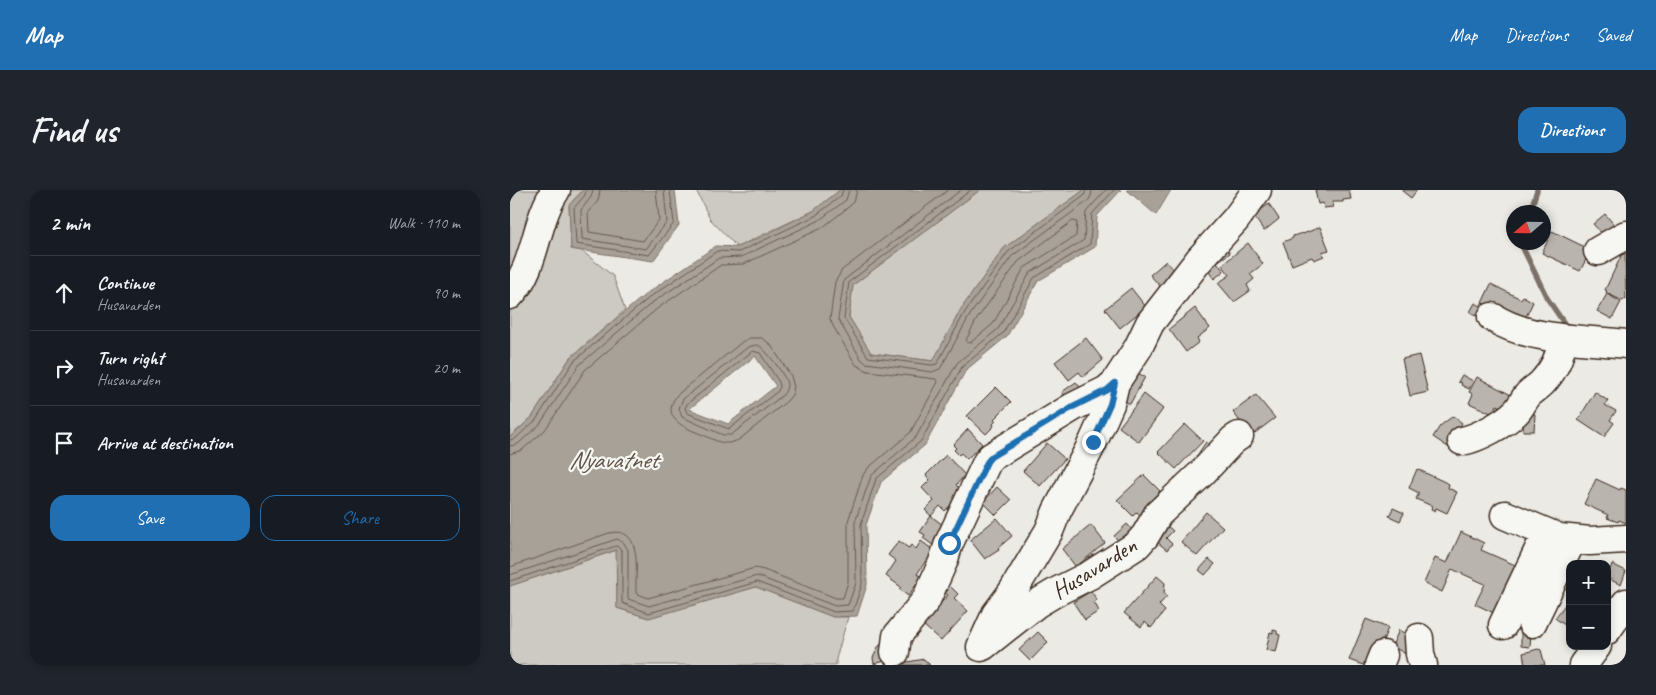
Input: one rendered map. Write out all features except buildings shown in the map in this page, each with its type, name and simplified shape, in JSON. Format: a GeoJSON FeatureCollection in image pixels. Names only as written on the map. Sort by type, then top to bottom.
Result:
{"type":"FeatureCollection","features":[{"type":"Feature","properties":{"kind":"street"},"geometry":{"type":"LineString","coordinates":[[510,295],[515,290],[533,254],[545,213],[556,190]]}},
{"type":"Feature","properties":{"kind":"street","name":"Husavarden"},"geometry":{"type":"LineString","coordinates":[[895,652],[897,636],[926,600],[943,562],[949,543],[987,462],[991,457],[1065,412],[1107,390],[1115,383],[1138,348],[1150,323],[1161,307],[1199,260],[1236,219],[1257,190]]}},
{"type":"Feature","properties":{"kind":"street"},"geometry":{"type":"LineString","coordinates":[[1598,251],[1626,234]]}},
{"type":"Feature","properties":{"kind":"street"},"geometry":{"type":"LineString","coordinates":[[1492,317],[1521,330],[1561,338],[1626,344]]}},
{"type":"Feature","properties":{"kind":"street"},"geometry":{"type":"LineString","coordinates":[[1462,441],[1472,439],[1490,430],[1517,411],[1527,396],[1543,382],[1554,366],[1559,357],[1561,338]]}},
{"type":"Feature","properties":{"kind":"street","name":"Husavarden"},"geometry":{"type":"LineString","coordinates":[[978,656],[996,614],[1013,591],[1049,531],[1110,404],[1115,383]]}},
{"type":"Feature","properties":{"kind":"street","name":"Husavarden"},"geometry":{"type":"LineString","coordinates":[[978,656],[991,641],[1036,604],[1090,575],[1137,545],[1145,536],[1158,514],[1202,474],[1233,440],[1239,436]]}},
{"type":"Feature","properties":{"kind":"street"},"geometry":{"type":"LineString","coordinates":[[1506,515],[1566,539]]}},
{"type":"Feature","properties":{"kind":"street"},"geometry":{"type":"LineString","coordinates":[[1532,623],[1566,539]]}},
{"type":"Feature","properties":{"kind":"street"},"geometry":{"type":"LineString","coordinates":[[1503,625],[1542,543],[1566,539],[1590,541],[1626,539]]}},
{"type":"Feature","properties":{"kind":"street"},"geometry":{"type":"LineString","coordinates":[[1611,625],[1626,604]]}},
{"type":"Feature","properties":{"kind":"street"},"geometry":{"type":"LineString","coordinates":[[1419,638],[1420,654],[1424,665]]}},
{"type":"Feature","properties":{"kind":"street"},"geometry":{"type":"LineString","coordinates":[[1583,665],[1594,650]]}},
{"type":"Feature","properties":{"kind":"shaded area"},"geometry":{"type":"Polygon","coordinates":[[[518,190],[583,190],[569,205],[571,249],[582,251],[613,276],[625,310],[570,358],[532,417],[510,437],[510,199],[513,198],[518,190]]]}},
{"type":"Feature","properties":{"kind":"shaded area"},"geometry":{"type":"Polygon","coordinates":[[[696,190],[840,190],[813,211],[737,247],[710,219],[696,190]]]}},
{"type":"Feature","properties":{"kind":"shaded area"},"geometry":{"type":"Polygon","coordinates":[[[980,190],[1084,190],[1004,248],[961,309],[934,361],[871,353],[849,317],[853,285],[980,190]]]}},
{"type":"Feature","properties":{"kind":"shaded area"},"geometry":{"type":"Polygon","coordinates":[[[617,550],[617,608],[648,618],[756,587],[833,617],[848,617],[836,665],[510,665],[510,586],[617,550]]]}},
{"type":"Feature","properties":{"kind":"water"},"geometry":{"type":"Polygon","coordinates":[[[583,190],[675,190],[679,225],[653,261],[571,249],[569,205],[583,190]]]}},
{"type":"Feature","properties":{"kind":"water","name":"Nyavatnet"},"geometry":{"type":"Polygon","coordinates":[[[840,190],[980,190],[853,285],[849,317],[871,353],[933,361],[961,309],[1004,248],[1084,190],[1121,190],[1097,216],[1095,247],[1038,281],[1007,336],[966,370],[925,445],[881,482],[866,525],[867,585],[857,616],[833,617],[756,587],[649,618],[617,608],[616,550],[510,586],[510,437],[532,417],[570,358],[647,293],[716,246],[737,247],[813,211],[840,190]],[[755,356],[689,409],[728,424],[776,386],[755,356]]]}},
{"type":"Feature","properties":{"kind":"water"},"geometry":{"type":"Polygon","coordinates":[[[1127,190],[1171,190],[1156,215],[1127,190]]]}},
{"type":"Feature","properties":{"kind":"waterway"},"geometry":{"type":"LineString","coordinates":[[1532,205],[1537,190]]}},
{"type":"Feature","properties":{"kind":"waterway"},"geometry":{"type":"LineString","coordinates":[[1524,250],[1547,298],[1568,329]]}},
{"type":"Feature","properties":{"kind":"route"},"geometry":{"type":"LineString","coordinates":[[949,543],[991,457],[1073,407],[1107,390],[1115,383],[1110,404],[1093,442]]}}]}
